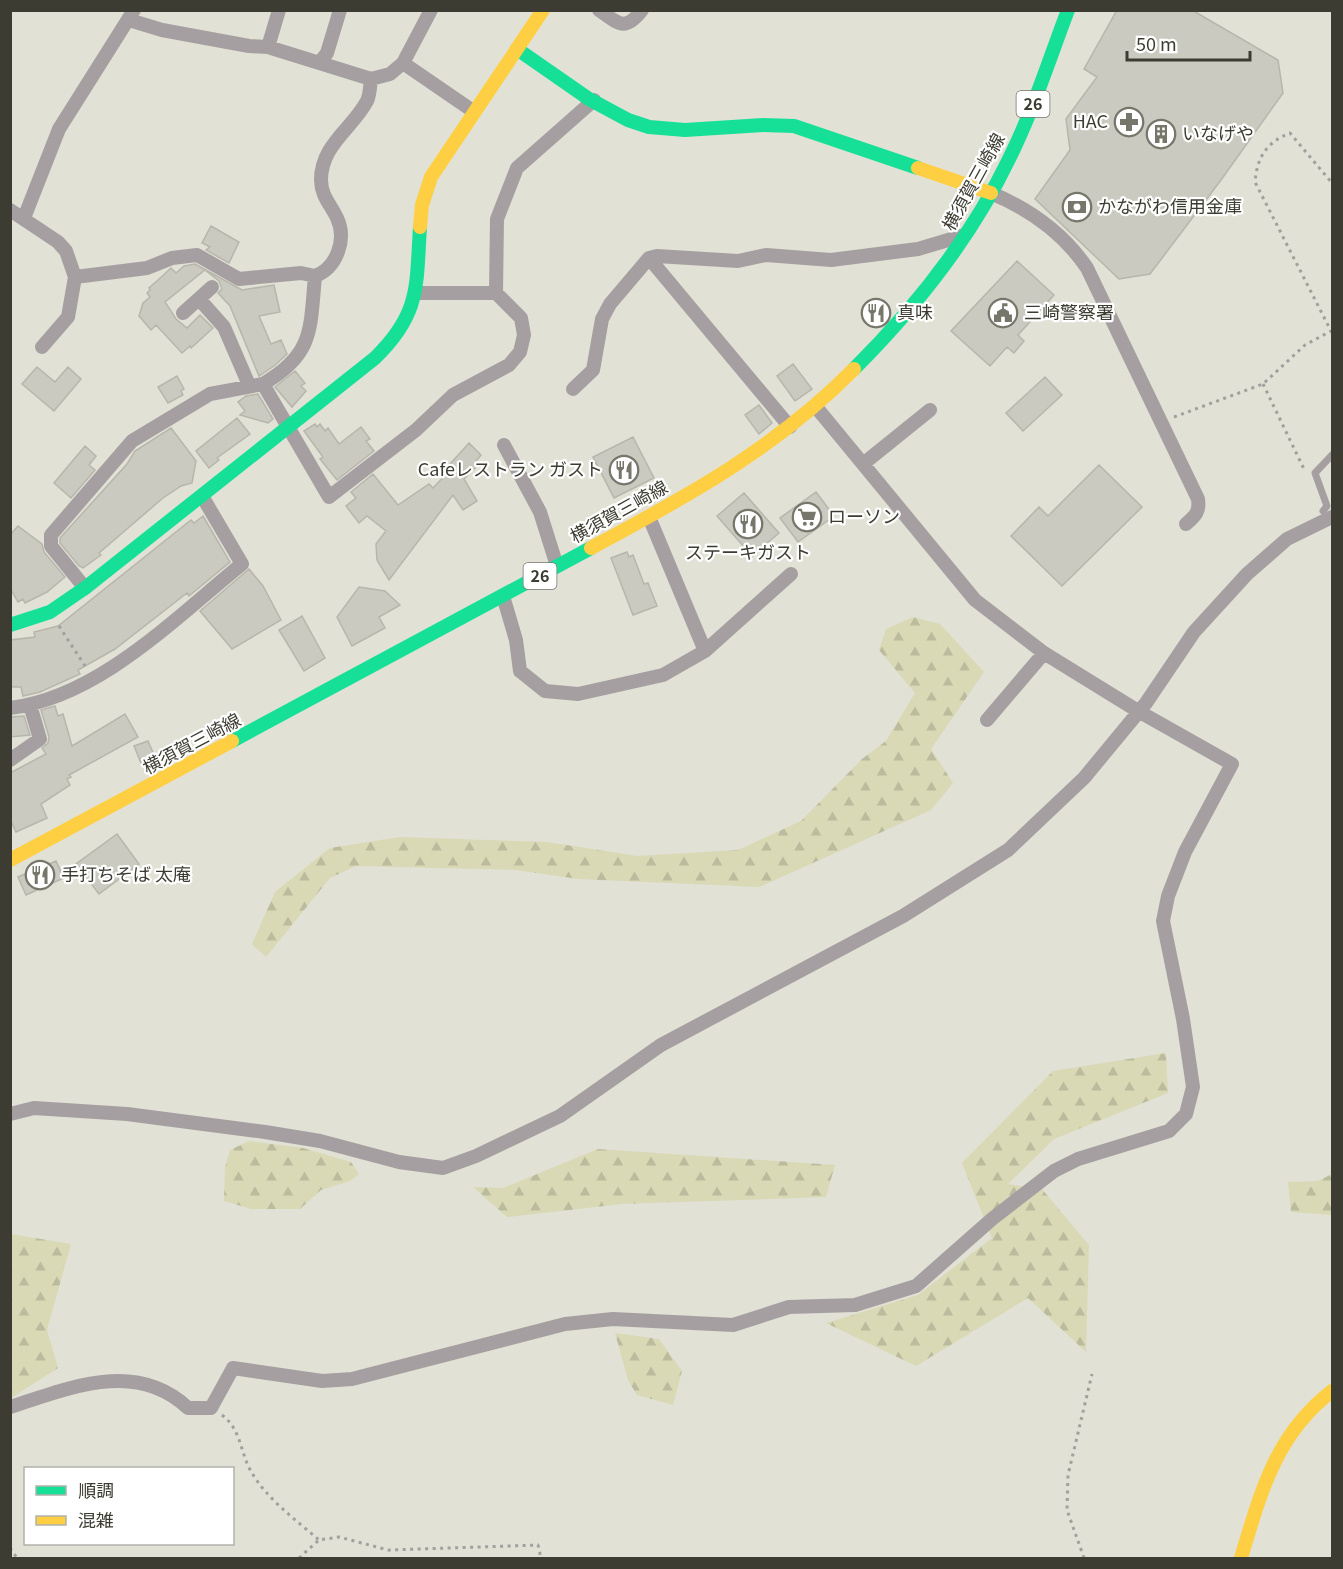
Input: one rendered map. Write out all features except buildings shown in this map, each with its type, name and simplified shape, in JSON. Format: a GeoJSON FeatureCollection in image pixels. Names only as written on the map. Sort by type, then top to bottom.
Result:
{"type":"FeatureCollection","features":[{"type":"Feature","properties":{"kind":"street"},"geometry":{"type":"LineString","coordinates":[[268,47],[279,10]]}},
{"type":"Feature","properties":{"kind":"street"},"geometry":{"type":"LineString","coordinates":[[320,62],[327,53],[340,10]]}},
{"type":"Feature","properties":{"kind":"street"},"geometry":{"type":"LineString","coordinates":[[24,218],[62,123],[132,15],[162,30],[249,46],[268,47],[371,79],[390,74],[403,63],[431,10]]}},
{"type":"Feature","properties":{"kind":"street"},"geometry":{"type":"LineString","coordinates":[[10,625],[50,612],[85,588],[384,350],[406,320],[416,292],[419,220],[425,188],[437,165],[543,10]]}},
{"type":"Feature","properties":{"kind":"street"},"geometry":{"type":"LineString","coordinates":[[599,10],[625,25],[632,22],[642,10]]}},
{"type":"Feature","properties":{"kind":"street","name":"横須賀三崎線"},"geometry":{"type":"LineString","coordinates":[[10,860],[649,517],[718,478],[816,407],[892,330],[968,234],[1022,133],[1068,10]]}},
{"type":"Feature","properties":{"kind":"street"},"geometry":{"type":"LineString","coordinates":[[517,49],[594,100],[633,122],[664,129],[770,124],[794,126],[991,194],[1043,223],[1077,253],[1095,282],[1162,421],[1198,499],[1199,508],[1186,524]]}},
{"type":"Feature","properties":{"kind":"street"},"geometry":{"type":"LineString","coordinates":[[403,63],[473,111]]}},
{"type":"Feature","properties":{"kind":"street"},"geometry":{"type":"LineString","coordinates":[[75,277],[147,268],[172,258],[197,255],[239,279],[301,273],[315,276],[329,268],[335,259],[341,235],[337,217],[322,189],[322,171],[337,136],[368,100],[371,79]]}},
{"type":"Feature","properties":{"kind":"street"},"geometry":{"type":"LineString","coordinates":[[496,293],[497,219],[517,168],[594,100]]}},
{"type":"Feature","properties":{"kind":"street"},"geometry":{"type":"LineString","coordinates":[[10,210],[58,242],[66,252],[75,277],[68,317],[42,347]]}},
{"type":"Feature","properties":{"kind":"street"},"geometry":{"type":"LineString","coordinates":[[573,389],[593,370],[602,319],[610,304],[649,258],[657,256],[738,261],[766,255],[831,260],[918,249],[968,234]]}},
{"type":"Feature","properties":{"kind":"street"},"geometry":{"type":"LineString","coordinates":[[649,258],[790,427]]}},
{"type":"Feature","properties":{"kind":"street"},"geometry":{"type":"LineString","coordinates":[[85,588],[51,546],[51,535],[132,441],[210,394],[256,385],[291,366],[306,344],[311,323],[315,276]]}},
{"type":"Feature","properties":{"kind":"street"},"geometry":{"type":"LineString","coordinates":[[183,313],[212,287]]}},
{"type":"Feature","properties":{"kind":"street"},"geometry":{"type":"LineString","coordinates":[[199,299],[224,327],[256,385],[288,428],[329,497],[416,430],[453,395],[509,365],[520,352],[524,335],[521,318],[496,293],[416,292]]}},
{"type":"Feature","properties":{"kind":"street"},"geometry":{"type":"LineString","coordinates":[[10,1407],[84,1383],[128,1381],[152,1385],[174,1394],[188,1407],[211,1407],[233,1368],[322,1381],[352,1379],[565,1324],[614,1319],[733,1325],[789,1307],[855,1305],[916,1286],[992,1219],[1054,1171],[1078,1159],[1169,1131],[1186,1114],[1192,1087],[1185,1031],[1163,921],[1168,896],[1185,852],[1232,764],[1138,711],[1044,653],[975,600],[816,407]]}},
{"type":"Feature","properties":{"kind":"street"},"geometry":{"type":"LineString","coordinates":[[862,464],[930,410]]}},
{"type":"Feature","properties":{"kind":"street"},"geometry":{"type":"LineString","coordinates":[[504,445],[540,512],[557,566]]}},
{"type":"Feature","properties":{"kind":"street"},"geometry":{"type":"LineString","coordinates":[[10,708],[30,705],[75,690],[94,679],[138,648],[242,564],[202,496]]}},
{"type":"Feature","properties":{"kind":"street"},"geometry":{"type":"LineString","coordinates":[[10,1114],[34,1108],[127,1113],[320,1141],[399,1162],[442,1168],[476,1156],[560,1116],[661,1045],[903,916],[1008,850],[1084,778],[1138,711],[1194,632],[1247,574],[1287,539],[1328,516]]}},
{"type":"Feature","properties":{"kind":"street"},"geometry":{"type":"LineString","coordinates":[[649,517],[705,651]]}},
{"type":"Feature","properties":{"kind":"street"},"geometry":{"type":"LineString","coordinates":[[503,596],[516,640],[520,671],[545,691],[578,694],[663,675],[705,651],[791,574]]}},
{"type":"Feature","properties":{"kind":"street"},"geometry":{"type":"LineString","coordinates":[[987,720],[1044,653]]}},
{"type":"Feature","properties":{"kind":"street"},"geometry":{"type":"LineString","coordinates":[[10,760],[40,739],[30,705]]}},
{"type":"Feature","properties":{"kind":"street"},"geometry":{"type":"LineString","coordinates":[[1241,1558],[1266,1475],[1288,1435],[1312,1404],[1332,1391]]}},
{"type":"Feature","properties":{"kind":"lane"},"geometry":{"type":"LineString","coordinates":[[1328,516],[1327,506],[1315,473],[1332,455]]}},
{"type":"Feature","properties":{"kind":"path"},"geometry":{"type":"LineString","coordinates":[[1162,421],[1263,384],[1305,345],[1331,331],[1255,182],[1256,164],[1276,138],[1290,132],[1332,183]]}},
{"type":"Feature","properties":{"kind":"path"},"geometry":{"type":"LineString","coordinates":[[1263,384],[1296,454]]}},
{"type":"Feature","properties":{"kind":"path"},"geometry":{"type":"LineString","coordinates":[[50,612],[94,679]]}},
{"type":"Feature","properties":{"kind":"path"},"geometry":{"type":"LineString","coordinates":[[1084,1558],[1067,1510],[1068,1474],[1092,1374]]}},
{"type":"Feature","properties":{"kind":"path"},"geometry":{"type":"LineString","coordinates":[[211,1407],[226,1417],[237,1432],[251,1472],[271,1497],[320,1540]]}},
{"type":"Feature","properties":{"kind":"path"},"geometry":{"type":"LineString","coordinates":[[299,1558],[320,1540],[339,1537],[388,1550],[538,1545],[541,1558]]}},
{"type":"Feature","properties":{"kind":"path"},"geometry":{"type":"LineString","coordinates":[[10,1548],[17,1558]]}},
{"type":"Feature","properties":{"kind":"green space"},"geometry":{"type":"Polygon","coordinates":[[[913,617],[940,624],[984,672],[931,749],[953,783],[931,810],[759,887],[578,879],[516,870],[356,866],[330,878],[266,957],[252,944],[275,892],[330,848],[400,837],[547,842],[637,856],[738,850],[801,821],[862,759],[886,741],[915,693],[879,650],[886,629],[913,617]]]}},
{"type":"Feature","properties":{"kind":"green space"},"geometry":{"type":"Polygon","coordinates":[[[1166,1053],[1168,1093],[1054,1139],[1008,1184],[1042,1189],[1089,1245],[1086,1352],[1028,1298],[916,1366],[826,1323],[918,1295],[992,1238],[962,1163],[1053,1071],[1166,1053]]]}},
{"type":"Feature","properties":{"kind":"green space"},"geometry":{"type":"Polygon","coordinates":[[[249,1141],[303,1148],[351,1162],[359,1174],[350,1181],[321,1190],[300,1209],[251,1209],[224,1201],[225,1167],[230,1150],[249,1141]]]}},
{"type":"Feature","properties":{"kind":"green space"},"geometry":{"type":"Polygon","coordinates":[[[598,1149],[835,1165],[826,1197],[622,1204],[507,1217],[473,1187],[503,1188],[598,1149]]]}},
{"type":"Feature","properties":{"kind":"green space"},"geometry":{"type":"Polygon","coordinates":[[[1332,1174],[1332,1215],[1291,1212],[1288,1182],[1318,1181],[1332,1174]]]}},
{"type":"Feature","properties":{"kind":"green space"},"geometry":{"type":"Polygon","coordinates":[[[11,1234],[71,1244],[47,1330],[58,1368],[11,1398],[11,1234]]]}},
{"type":"Feature","properties":{"kind":"green space"},"geometry":{"type":"Polygon","coordinates":[[[615,1333],[659,1339],[682,1371],[673,1405],[637,1395],[628,1380],[615,1333]]]}},
{"type":"Feature","properties":{"kind":"traffic: fast"},"geometry":{"type":"LineString","coordinates":[[854,369],[899,321],[941,270],[960,244],[994,188],[1018,141],[1068,10]]}},
{"type":"Feature","properties":{"kind":"traffic: fast"},"geometry":{"type":"LineString","coordinates":[[517,49],[589,99],[628,120],[649,127],[685,130],[763,125],[794,126],[918,168]]}},
{"type":"Feature","properties":{"kind":"traffic: fast"},"geometry":{"type":"LineString","coordinates":[[10,625],[50,612],[85,588],[375,358],[401,327],[413,298],[418,266],[420,227]]}},
{"type":"Feature","properties":{"kind":"traffic: fast"},"geometry":{"type":"LineString","coordinates":[[232,741],[591,548]]}},
{"type":"Feature","properties":{"kind":"traffic: slow"},"geometry":{"type":"LineString","coordinates":[[420,227],[422,205],[431,177],[543,10]]}},
{"type":"Feature","properties":{"kind":"traffic: slow"},"geometry":{"type":"LineString","coordinates":[[918,168],[991,193]]}},
{"type":"Feature","properties":{"kind":"traffic: slow"},"geometry":{"type":"LineString","coordinates":[[591,548],[730,469],[794,423],[854,369]]}},
{"type":"Feature","properties":{"kind":"traffic: slow"},"geometry":{"type":"LineString","coordinates":[[10,860],[232,741]]}},
{"type":"Feature","properties":{"kind":"traffic: slow"},"geometry":{"type":"LineString","coordinates":[[1241,1558],[1264,1488],[1283,1446],[1313,1408],[1332,1391]]}},
{"type":"Feature","properties":{"kind":"place","name":"HAC"},"geometry":{"type":"Point","coordinates":[1129,122]}},
{"type":"Feature","properties":{"kind":"place","name":"いなげや"},"geometry":{"type":"Point","coordinates":[1161,134]}},
{"type":"Feature","properties":{"kind":"place","name":"かながわ信用金庫"},"geometry":{"type":"Point","coordinates":[1077,207]}},
{"type":"Feature","properties":{"kind":"place","name":"真味"},"geometry":{"type":"Point","coordinates":[876,313]}},
{"type":"Feature","properties":{"kind":"place","name":"三崎警察署"},"geometry":{"type":"Point","coordinates":[1003,313]}},
{"type":"Feature","properties":{"kind":"place","name":"Cafeレストラン ガスト"},"geometry":{"type":"Point","coordinates":[624,470]}},
{"type":"Feature","properties":{"kind":"place","name":"ローソン"},"geometry":{"type":"Point","coordinates":[807,517]}},
{"type":"Feature","properties":{"kind":"place","name":"ステーキガスト"},"geometry":{"type":"Point","coordinates":[748,524]}},
{"type":"Feature","properties":{"kind":"place","name":"手打ちそば 太庵"},"geometry":{"type":"Point","coordinates":[40,875]}}]}
